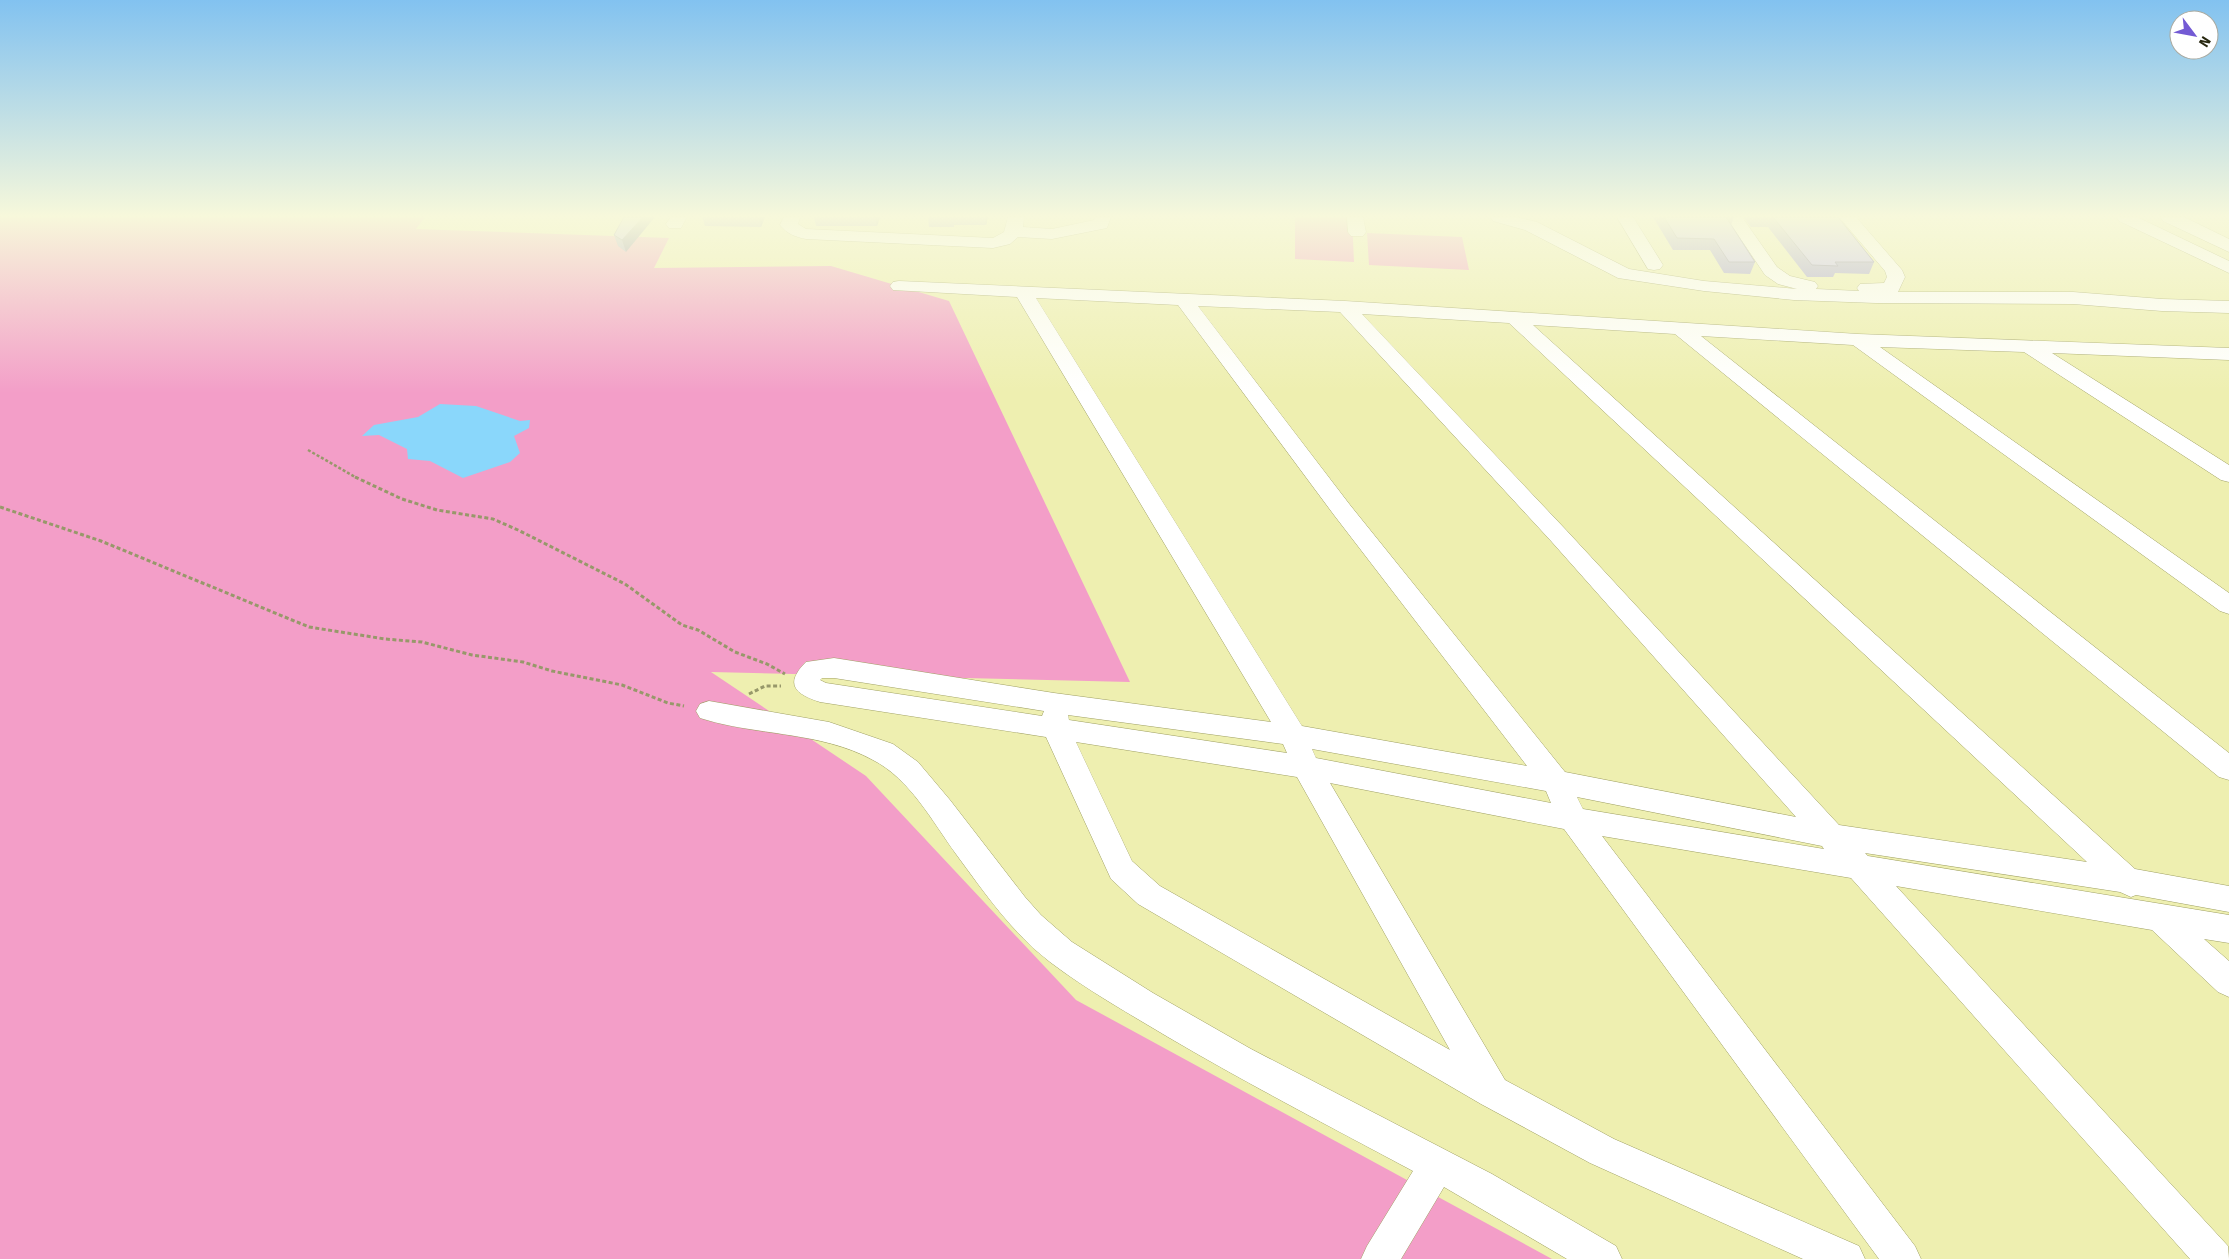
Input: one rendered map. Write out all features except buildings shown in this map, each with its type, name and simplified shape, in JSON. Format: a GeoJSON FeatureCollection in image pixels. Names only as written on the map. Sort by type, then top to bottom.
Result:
{"type":"FeatureCollection","features":[{"type":"Feature","properties":{"kind":"street"},"geometry":{"type":"LineString","coordinates":[[1636,276],[1704,286],[1794,294],[1876,297],[2073,298],[2229,306]]}},
{"type":"Feature","properties":{"kind":"street"},"geometry":{"type":"LineString","coordinates":[[1778,276],[1784,280],[1818,288],[1891,288],[1895,276]]}},
{"type":"Feature","properties":{"kind":"street"},"geometry":{"type":"LineString","coordinates":[[900,286],[1345,306],[1858,340],[2229,354]]}},
{"type":"Feature","properties":{"kind":"street"},"geometry":{"type":"LineString","coordinates":[[1024,293],[1293,735],[1306,767],[1493,1092]]}},
{"type":"Feature","properties":{"kind":"street"},"geometry":{"type":"LineString","coordinates":[[1184,300],[1342,510],[1556,782],[1573,819],[1902,1259]]}},
{"type":"Feature","properties":{"kind":"street"},"geometry":{"type":"LineString","coordinates":[[1345,306],[1559,536],[2215,1259]]}},
{"type":"Feature","properties":{"kind":"street"},"geometry":{"type":"LineString","coordinates":[[1514,318],[2130,882],[2160,916],[2229,982]]}},
{"type":"Feature","properties":{"kind":"street"},"geometry":{"type":"LineString","coordinates":[[1681,329],[2229,769]]}},
{"type":"Feature","properties":{"kind":"street"},"geometry":{"type":"LineString","coordinates":[[1858,340],[2229,605]]}},
{"type":"Feature","properties":{"kind":"street"},"geometry":{"type":"LineString","coordinates":[[2029,347],[2229,475]]}},
{"type":"Feature","properties":{"kind":"street"},"geometry":{"type":"LineString","coordinates":[[2208,353],[2229,366]]}},
{"type":"Feature","properties":{"kind":"street"},"geometry":{"type":"LineString","coordinates":[[809,687],[820,692],[1055,716],[1293,735],[1556,782],[1832,836],[2229,899]]}},
{"type":"Feature","properties":{"kind":"street"},"geometry":{"type":"LineString","coordinates":[[709,711],[829,732],[883,752],[908,770],[940,808],[966,845],[1014,906],[1030,925],[1060,952],[1134,999],[1239,1060],[1479,1187],[1603,1259]]}},
{"type":"Feature","properties":{"kind":"street"},"geometry":{"type":"LineString","coordinates":[[1055,716],[1573,819],[2229,929]]}},
{"type":"Feature","properties":{"kind":"street"},"geometry":{"type":"LineString","coordinates":[[1055,716],[1121,870],[1132,882],[1149,895],[1493,1092],[1602,1152],[1846,1259]]}},
{"type":"Feature","properties":{"kind":"street"},"geometry":{"type":"LineString","coordinates":[[1380,1259],[1437,1166]]}},
{"type":"Feature","properties":{"kind":"path"},"geometry":{"type":"LineString","coordinates":[[308,450],[369,485],[402,499],[437,510],[492,520],[518,530],[625,584],[682,625],[698,630],[736,652],[767,664],[809,687]]}},
{"type":"Feature","properties":{"kind":"path"},"geometry":{"type":"LineString","coordinates":[[0,507],[101,541],[310,626],[384,639],[422,642],[472,655],[523,662],[552,671],[622,685],[668,703],[709,711],[766,686],[809,687]]}},
{"type":"Feature","properties":{"kind":"shaded area"},"geometry":{"type":"Polygon","coordinates":[[[0,276],[864,276],[949,301],[1130,682],[711,672],[866,776],[1076,1000],[1552,1259],[0,1259],[0,276]]]}},
{"type":"Feature","properties":{"kind":"water"},"geometry":{"type":"Polygon","coordinates":[[[440,404],[476,406],[520,421],[530,420],[529,428],[514,436],[520,453],[510,462],[463,478],[430,461],[408,459],[407,449],[379,435],[362,436],[374,425],[418,417],[440,404]]]}}]}
